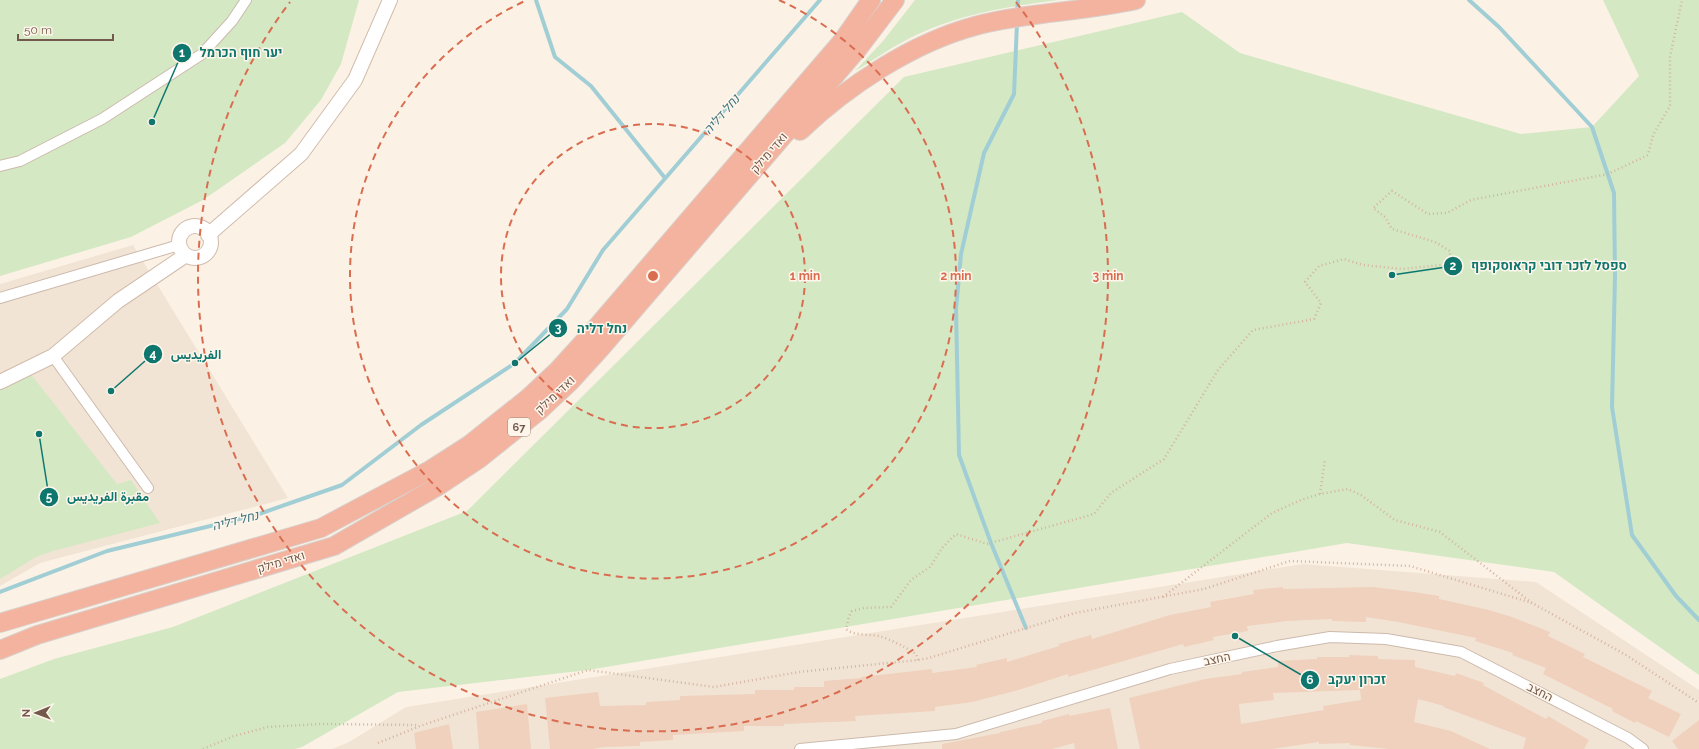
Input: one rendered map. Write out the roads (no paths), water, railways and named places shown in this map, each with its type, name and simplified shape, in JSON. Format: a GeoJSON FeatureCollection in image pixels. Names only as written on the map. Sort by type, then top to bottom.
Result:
{"type":"FeatureCollection","features":[{"type":"Feature","properties":{"kind":"highway","name":"ואדי מילק"},"geometry":{"type":"LineString","coordinates":[[0,623],[321,528],[430,470],[469,445],[528,398],[558,370],[588,337],[843,40],[871,0]]}},
{"type":"Feature","properties":{"kind":"highway","name":"ואדי מילק"},"geometry":{"type":"LineString","coordinates":[[0,650],[37,635],[334,546],[440,485],[479,459],[539,411],[570,382],[601,348],[852,56],[896,0]]}},
{"type":"Feature","properties":{"kind":"highway"},"geometry":{"type":"LineString","coordinates":[[725,204],[801,129],[827,108],[873,74],[921,46],[975,26],[1040,14],[1103,7],[1136,0]]}},
{"type":"Feature","properties":{"kind":"street"},"geometry":{"type":"LineString","coordinates":[[0,166],[20,161],[102,119],[202,54],[232,21],[246,0]]}},
{"type":"Feature","properties":{"kind":"street"},"geometry":{"type":"LineString","coordinates":[[208,235],[301,154],[355,80],[390,0]]}},
{"type":"Feature","properties":{"kind":"street"},"geometry":{"type":"LineString","coordinates":[[0,298],[183,250],[196,258],[205,253],[210,244],[208,235],[202,228],[197,226],[187,228],[181,235],[183,250]]}},
{"type":"Feature","properties":{"kind":"street"},"geometry":{"type":"LineString","coordinates":[[0,382],[53,356],[118,301],[183,250]]}},
{"type":"Feature","properties":{"kind":"street"},"geometry":{"type":"LineString","coordinates":[[53,356],[148,488]]}},
{"type":"Feature","properties":{"kind":"street","name":"החצב"},"geometry":{"type":"LineString","coordinates":[[800,749],[956,734],[1170,669],[1277,646],[1330,637],[1386,639],[1461,652],[1628,738],[1643,749]]}},
{"type":"Feature","properties":{"kind":"waterway"},"geometry":{"type":"LineString","coordinates":[[536,0],[555,57],[591,86],[665,178]]}},
{"type":"Feature","properties":{"kind":"waterway","name":"נחל דליה"},"geometry":{"type":"LineString","coordinates":[[0,592],[107,551],[256,515],[342,485],[421,425],[515,363],[567,309],[603,250],[820,0]]}},
{"type":"Feature","properties":{"kind":"waterway"},"geometry":{"type":"LineString","coordinates":[[1017,12],[1018,0]]}},
{"type":"Feature","properties":{"kind":"waterway"},"geometry":{"type":"LineString","coordinates":[[1469,0],[1499,27],[1592,127],[1614,193],[1615,276],[1612,407],[1632,535],[1676,596],[1699,620]]}},
{"type":"Feature","properties":{"kind":"waterway"},"geometry":{"type":"LineString","coordinates":[[1017,23],[1014,94],[984,153],[961,254],[956,309],[959,455],[991,543],[1026,628]]}},
{"type":"Feature","properties":{"kind":"place","name":"יער חוף הכרמל"},"geometry":{"type":"Point","coordinates":[152,122]}},
{"type":"Feature","properties":{"kind":"place","name":"ספסל לזכר דובי קראוסקופף"},"geometry":{"type":"Point","coordinates":[1392,275]}},
{"type":"Feature","properties":{"kind":"place","name":"נחל דליה"},"geometry":{"type":"Point","coordinates":[515,363]}},
{"type":"Feature","properties":{"kind":"place","name":"الفريديس"},"geometry":{"type":"Point","coordinates":[111,391]}},
{"type":"Feature","properties":{"kind":"place","name":"مقبرة الفريديس"},"geometry":{"type":"Point","coordinates":[39,434]}},
{"type":"Feature","properties":{"kind":"place","name":"זכרון יעקב"},"geometry":{"type":"Point","coordinates":[1235,636]}}]}
